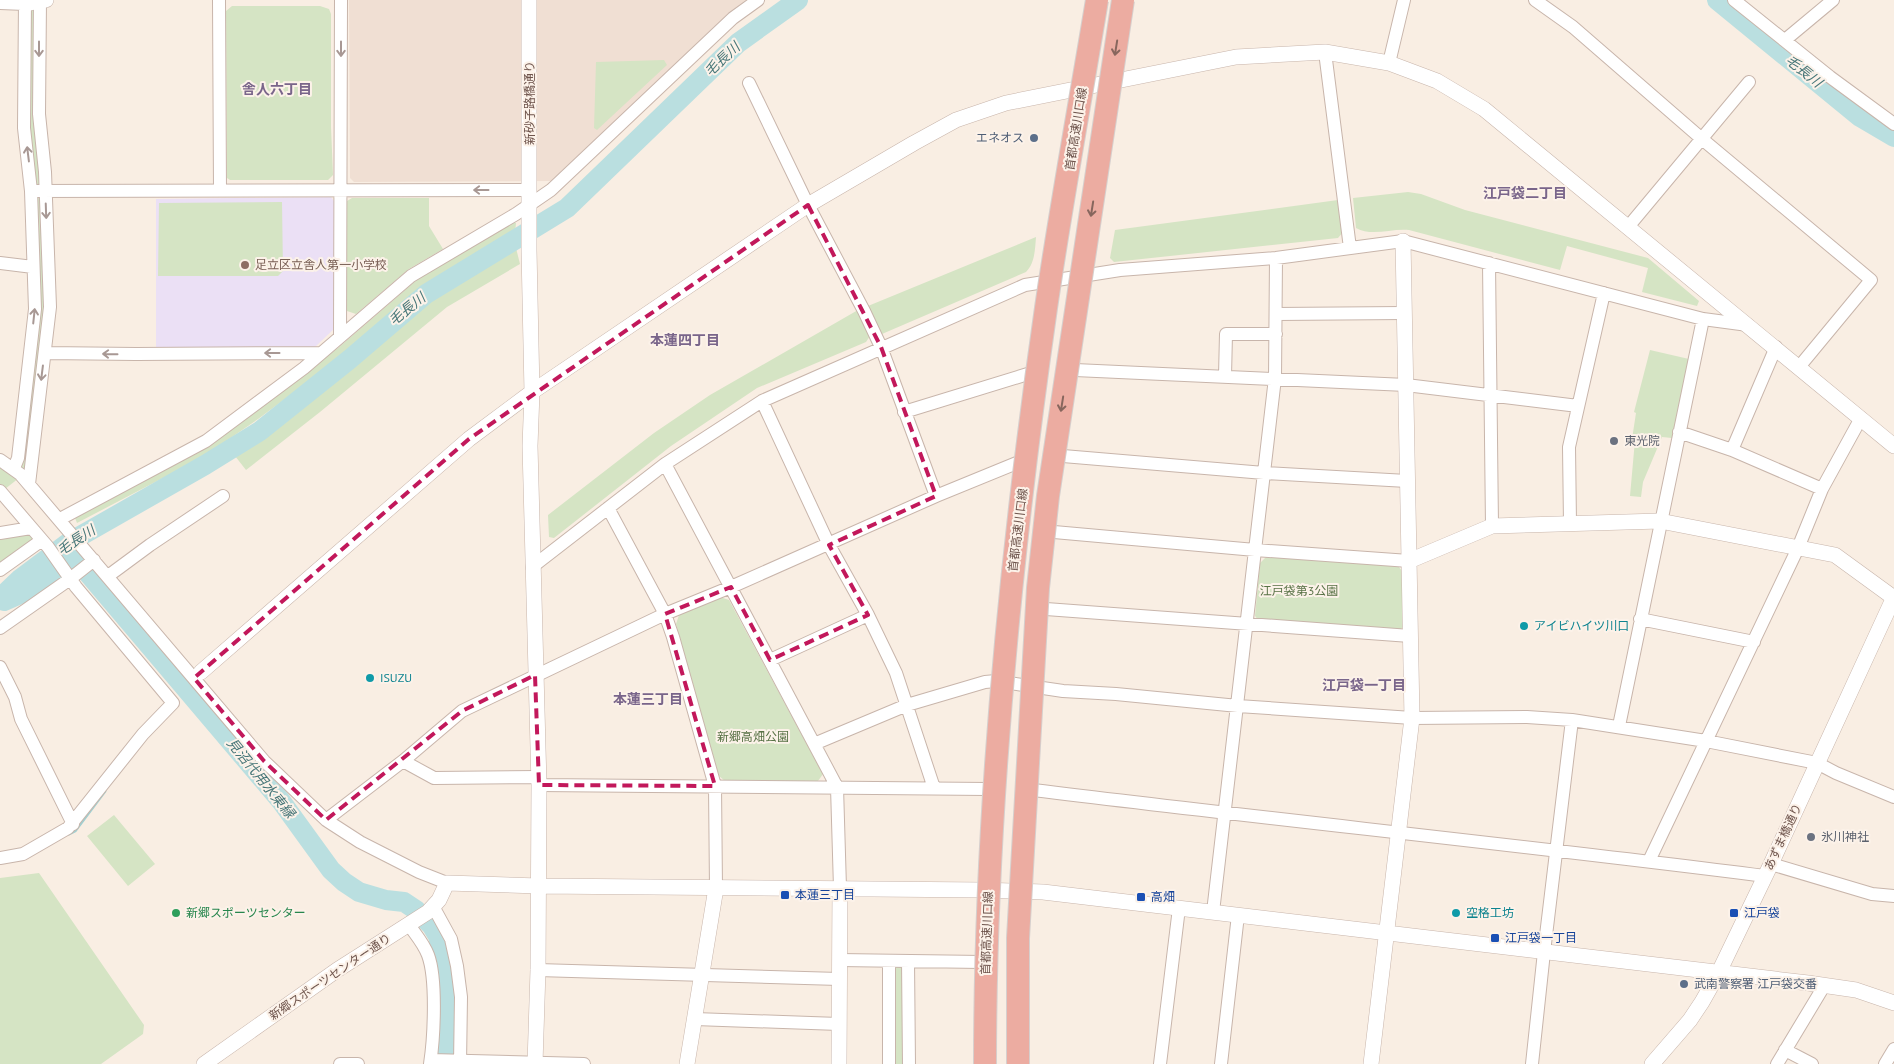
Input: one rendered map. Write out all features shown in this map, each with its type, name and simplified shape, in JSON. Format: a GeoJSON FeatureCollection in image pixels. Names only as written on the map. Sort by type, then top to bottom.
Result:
{"type":"FeatureCollection","features":[{"type":"Feature","properties":{"kind":"highway","name":"首都高速川口線"},"geometry":{"type":"LineString","coordinates":[[985,1064],[987,937],[992,823],[1011,586],[1046,306],[1097,0]]}},
{"type":"Feature","properties":{"kind":"highway"},"geometry":{"type":"LineString","coordinates":[[1000,1064],[1000,905],[1015,651],[1032,498],[1102,0]]}},
{"type":"Feature","properties":{"kind":"highway"},"geometry":{"type":"LineString","coordinates":[[1018,1064],[1018,938],[1038,588],[1048,496],[1123,0]]}},
{"type":"Feature","properties":{"kind":"highway"},"geometry":{"type":"LineString","coordinates":[[1008,1064],[1009,925],[1019,750],[1028,645],[1038,588]]}},
{"type":"Feature","properties":{"kind":"street"},"geometry":{"type":"LineString","coordinates":[[220,0],[220,190]]}},
{"type":"Feature","properties":{"kind":"street"},"geometry":{"type":"LineString","coordinates":[[340,337],[341,0]]}},
{"type":"Feature","properties":{"kind":"street","name":"新砂子路橋通り"},"geometry":{"type":"LineString","coordinates":[[529,0],[532,392],[530,446],[539,886],[535,1063]]}},
{"type":"Feature","properties":{"kind":"street"},"geometry":{"type":"LineString","coordinates":[[60,519],[206,441],[321,353],[411,276],[530,212],[733,18],[758,0]]}},
{"type":"Feature","properties":{"kind":"street"},"geometry":{"type":"LineString","coordinates":[[1389,63],[1404,0]]}},
{"type":"Feature","properties":{"kind":"street"},"geometry":{"type":"LineString","coordinates":[[1535,0],[1573,27],[1702,139],[1871,280],[1799,367]]}},
{"type":"Feature","properties":{"kind":"street"},"geometry":{"type":"LineString","coordinates":[[1734,0],[1830,77],[1894,124]]}},
{"type":"Feature","properties":{"kind":"street"},"geometry":{"type":"LineString","coordinates":[[1785,40],[1833,0]]}},
{"type":"Feature","properties":{"kind":"street"},"geometry":{"type":"LineString","coordinates":[[0,3],[35,1]]}},
{"type":"Feature","properties":{"kind":"street"},"geometry":{"type":"LineString","coordinates":[[14,468],[18,458],[35,309],[31,191],[24,128],[35,1]]}},
{"type":"Feature","properties":{"kind":"street"},"geometry":{"type":"LineString","coordinates":[[29,484],[50,307],[46,191],[39,114],[35,1]]}},
{"type":"Feature","properties":{"kind":"street"},"geometry":{"type":"LineString","coordinates":[[1325,52],[1350,248]]}},
{"type":"Feature","properties":{"kind":"street"},"geometry":{"type":"LineString","coordinates":[[197,675],[469,439],[532,392],[808,205],[914,142],[948,125],[1006,103],[1236,57],[1325,52],[1389,63],[1437,81],[1484,109],[1894,446]]}},
{"type":"Feature","properties":{"kind":"street"},"geometry":{"type":"LineString","coordinates":[[1628,227],[1749,82]]}},
{"type":"Feature","properties":{"kind":"street"},"geometry":{"type":"LineString","coordinates":[[749,83],[808,205],[864,311],[936,496]]}},
{"type":"Feature","properties":{"kind":"street"},"geometry":{"type":"LineString","coordinates":[[31,191],[530,190]]}},
{"type":"Feature","properties":{"kind":"street"},"geometry":{"type":"LineString","coordinates":[[1371,1064],[1412,718],[1403,241]]}},
{"type":"Feature","properties":{"kind":"street"},"geometry":{"type":"LineString","coordinates":[[532,567],[665,464],[762,400],[1025,285],[1120,270],[1276,258],[1403,241],[1703,319],[1748,325]]}},
{"type":"Feature","properties":{"kind":"street"},"geometry":{"type":"LineString","coordinates":[[1213,912],[1276,378],[1276,258]]}},
{"type":"Feature","properties":{"kind":"street"},"geometry":{"type":"LineString","coordinates":[[0,263],[33,267]]}},
{"type":"Feature","properties":{"kind":"street"},"geometry":{"type":"LineString","coordinates":[[1489,263],[1492,526]]}},
{"type":"Feature","properties":{"kind":"street"},"geometry":{"type":"LineString","coordinates":[[1570,524],[1569,447],[1604,293]]}},
{"type":"Feature","properties":{"kind":"street"},"geometry":{"type":"LineString","coordinates":[[1276,314],[1404,312]]}},
{"type":"Feature","properties":{"kind":"street"},"geometry":{"type":"LineString","coordinates":[[1619,726],[1678,432],[1703,319]]}},
{"type":"Feature","properties":{"kind":"street"},"geometry":{"type":"LineString","coordinates":[[1225,376],[1226,334],[1276,334]]}},
{"type":"Feature","properties":{"kind":"street"},"geometry":{"type":"LineString","coordinates":[[1732,450],[1776,348]]}},
{"type":"Feature","properties":{"kind":"street"},"geometry":{"type":"LineString","coordinates":[[45,353],[321,353]]}},
{"type":"Feature","properties":{"kind":"street"},"geometry":{"type":"LineString","coordinates":[[1075,370],[1406,385],[1578,406]]}},
{"type":"Feature","properties":{"kind":"street"},"geometry":{"type":"LineString","coordinates":[[904,412],[1031,373]]}},
{"type":"Feature","properties":{"kind":"street"},"geometry":{"type":"LineString","coordinates":[[762,400],[829,545],[868,615],[896,673],[934,788]]}},
{"type":"Feature","properties":{"kind":"street"},"geometry":{"type":"LineString","coordinates":[[1649,861],[1798,548],[1822,489],[1862,418]]}},
{"type":"Feature","properties":{"kind":"street"},"geometry":{"type":"LineString","coordinates":[[1678,432],[1732,450],[1822,489]]}},
{"type":"Feature","properties":{"kind":"street"},"geometry":{"type":"LineString","coordinates":[[1063,456],[1264,473],[1407,481]]}},
{"type":"Feature","properties":{"kind":"street"},"geometry":{"type":"LineString","coordinates":[[0,460],[14,468],[29,484],[83,547],[92,562],[108,576],[197,675],[264,761],[326,820],[360,842],[447,883],[539,886],[840,888],[1043,892],[1719,972],[1856,990],[1894,1003]]}},
{"type":"Feature","properties":{"kind":"street"},"geometry":{"type":"LineString","coordinates":[[326,820],[403,761],[462,711],[664,614],[731,587],[936,496],[1019,462]]}},
{"type":"Feature","properties":{"kind":"street"},"geometry":{"type":"LineString","coordinates":[[665,464],[836,787],[840,888],[839,1064]]}},
{"type":"Feature","properties":{"kind":"street"},"geometry":{"type":"LineString","coordinates":[[0,491],[72,575],[173,703],[143,734],[73,824],[23,854],[0,858]]}},
{"type":"Feature","properties":{"kind":"street"},"geometry":{"type":"LineString","coordinates":[[108,576],[223,496]]}},
{"type":"Feature","properties":{"kind":"street"},"geometry":{"type":"LineString","coordinates":[[608,508],[664,614],[673,637],[715,786],[716,888],[687,1064]]}},
{"type":"Feature","properties":{"kind":"street"},"geometry":{"type":"LineString","coordinates":[[1054,532],[1255,550],[1409,561],[1492,526],[1660,521],[1835,555],[1894,598]]}},
{"type":"Feature","properties":{"kind":"street"},"geometry":{"type":"LineString","coordinates":[[0,533],[31,528]]}},
{"type":"Feature","properties":{"kind":"street"},"geometry":{"type":"LineString","coordinates":[[0,570],[45,543]]}},
{"type":"Feature","properties":{"kind":"street"},"geometry":{"type":"LineString","coordinates":[[0,628],[92,562]]}},
{"type":"Feature","properties":{"kind":"street","name":"あずま橋通り"},"geometry":{"type":"LineString","coordinates":[[1652,1064],[1690,1020],[1719,972],[1894,598]]}},
{"type":"Feature","properties":{"kind":"street"},"geometry":{"type":"LineString","coordinates":[[1046,609],[1410,636]]}},
{"type":"Feature","properties":{"kind":"street"},"geometry":{"type":"LineString","coordinates":[[770,660],[868,615]]}},
{"type":"Feature","properties":{"kind":"street"},"geometry":{"type":"LineString","coordinates":[[1640,619],[1754,642]]}},
{"type":"Feature","properties":{"kind":"street"},"geometry":{"type":"LineString","coordinates":[[0,667],[15,697],[21,719],[73,824]]}},
{"type":"Feature","properties":{"kind":"street"},"geometry":{"type":"LineString","coordinates":[[814,744],[907,705],[985,682],[996,681],[1063,691],[1116,694],[1238,706],[1412,718],[1527,717],[1619,726],[1706,741],[1816,764],[1894,797]]}},
{"type":"Feature","properties":{"kind":"street"},"geometry":{"type":"LineString","coordinates":[[1532,1064],[1572,720]]}},
{"type":"Feature","properties":{"kind":"street"},"geometry":{"type":"LineString","coordinates":[[403,761],[434,778],[715,786],[988,789]]}},
{"type":"Feature","properties":{"kind":"street"},"geometry":{"type":"LineString","coordinates":[[1033,790],[1398,834],[1649,861],[1768,870],[1872,894],[1894,896]]}},
{"type":"Feature","properties":{"kind":"street","name":"新郷スポーツセンター通り"},"geometry":{"type":"LineString","coordinates":[[205,1064],[337,970],[431,910],[444,893],[447,883]]}},
{"type":"Feature","properties":{"kind":"street"},"geometry":{"type":"LineString","coordinates":[[1160,1064],[1179,908]]}},
{"type":"Feature","properties":{"kind":"street"},"geometry":{"type":"LineString","coordinates":[[431,910],[452,939],[457,966],[461,997],[458,1062]]}},
{"type":"Feature","properties":{"kind":"street"},"geometry":{"type":"LineString","coordinates":[[1221,1064],[1238,915]]}},
{"type":"Feature","properties":{"kind":"street"},"geometry":{"type":"LineString","coordinates":[[412,923],[431,964],[434,1061],[584,1064]]}},
{"type":"Feature","properties":{"kind":"street"},"geometry":{"type":"LineString","coordinates":[[839,960],[982,962]]}},
{"type":"Feature","properties":{"kind":"street"},"geometry":{"type":"LineString","coordinates":[[889,960],[889,1064]]}},
{"type":"Feature","properties":{"kind":"street"},"geometry":{"type":"LineString","coordinates":[[908,961],[909,1064]]}},
{"type":"Feature","properties":{"kind":"street"},"geometry":{"type":"LineString","coordinates":[[538,970],[839,979]]}},
{"type":"Feature","properties":{"kind":"street"},"geometry":{"type":"LineString","coordinates":[[1777,1064],[1824,986]]}},
{"type":"Feature","properties":{"kind":"street"},"geometry":{"type":"LineString","coordinates":[[695,1019],[839,1024]]}},
{"type":"Feature","properties":{"kind":"street"},"geometry":{"type":"LineString","coordinates":[[1885,1064],[1894,1049]]}},
{"type":"Feature","properties":{"kind":"street"},"geometry":{"type":"LineString","coordinates":[[1785,1050],[1812,1064]]}},
{"type":"Feature","properties":{"kind":"street"},"geometry":{"type":"LineString","coordinates":[[340,1064],[358,1064]]}},
{"type":"Feature","properties":{"kind":"highlighted area"},"geometry":{"type":"Polygon","coordinates":[[[808,205],[881,347],[936,496],[829,545],[868,615],[770,660],[731,587],[665,614],[715,786],[539,785],[535,675],[462,711],[326,820],[264,761],[194,678],[469,439],[808,205]]]}},
{"type":"Feature","properties":{"kind":"shaded area"},"geometry":{"type":"Polygon","coordinates":[[[349,0],[747,0],[728,14],[551,181],[354,182],[350,178],[349,0]]]}},
{"type":"Feature","properties":{"kind":"shaded area","name":"足立区立舎人第一小学校"},"geometry":{"type":"Polygon","coordinates":[[[331,197],[334,201],[335,328],[315,347],[156,348],[156,199],[331,197]]]}},
{"type":"Feature","properties":{"kind":"green space"},"geometry":{"type":"Polygon","coordinates":[[[28,0],[37,0],[48,307],[28,471],[21,467],[39,307],[28,118],[28,0]]]}},
{"type":"Feature","properties":{"kind":"green space"},"geometry":{"type":"Polygon","coordinates":[[[232,6],[320,6],[329,9],[331,14],[333,175],[328,180],[230,180],[227,178],[226,11],[232,6]]]}},
{"type":"Feature","properties":{"kind":"green space"},"geometry":{"type":"Polygon","coordinates":[[[664,60],[667,65],[597,130],[594,128],[596,62],[664,60]]]}},
{"type":"Feature","properties":{"kind":"green space"},"geometry":{"type":"Polygon","coordinates":[[[1408,192],[1421,194],[1465,210],[1648,258],[1699,301],[1697,306],[1642,292],[1648,268],[1567,246],[1560,270],[1409,230],[1369,232],[1356,228],[1353,198],[1408,192]]]}},
{"type":"Feature","properties":{"kind":"green space"},"geometry":{"type":"Polygon","coordinates":[[[352,198],[429,198],[429,226],[443,249],[409,269],[356,314],[347,311],[347,201],[352,198]]]}},
{"type":"Feature","properties":{"kind":"green space"},"geometry":{"type":"Polygon","coordinates":[[[1338,200],[1343,232],[1338,238],[1114,262],[1110,258],[1115,230],[1338,200]]]}},
{"type":"Feature","properties":{"kind":"green space"},"geometry":{"type":"Polygon","coordinates":[[[282,202],[283,271],[278,276],[158,276],[159,203],[282,202]]]}},
{"type":"Feature","properties":{"kind":"green space"},"geometry":{"type":"Polygon","coordinates":[[[512,222],[516,223],[515,233],[426,287],[347,353],[258,419],[203,457],[77,523],[75,518],[252,413],[338,348],[419,278],[512,222]]]}},
{"type":"Feature","properties":{"kind":"green space"},"geometry":{"type":"Polygon","coordinates":[[[1036,237],[1033,260],[1026,272],[882,334],[868,306],[1036,237]]]}},
{"type":"Feature","properties":{"kind":"green space"},"geometry":{"type":"Polygon","coordinates":[[[516,248],[520,264],[447,307],[320,412],[246,470],[235,456],[266,437],[437,296],[516,248]]]}},
{"type":"Feature","properties":{"kind":"green space"},"geometry":{"type":"Polygon","coordinates":[[[858,310],[870,336],[866,342],[757,388],[671,446],[554,538],[549,537],[548,515],[654,433],[710,395],[858,310]]]}},
{"type":"Feature","properties":{"kind":"green space"},"geometry":{"type":"Polygon","coordinates":[[[1650,350],[1689,359],[1672,438],[1662,437],[1643,482],[1641,497],[1630,496],[1635,440],[1632,439],[1636,413],[1634,412],[1650,350]]]}},
{"type":"Feature","properties":{"kind":"green space"},"geometry":{"type":"Polygon","coordinates":[[[0,465],[19,478],[5,489],[0,486],[0,465]]]}},
{"type":"Feature","properties":{"kind":"green space"},"geometry":{"type":"Polygon","coordinates":[[[29,531],[34,538],[34,542],[0,563],[0,537],[29,531]]]}},
{"type":"Feature","properties":{"kind":"green space","name":"江戸袋第3公園"},"geometry":{"type":"Polygon","coordinates":[[[1267,556],[1398,566],[1403,572],[1404,626],[1399,631],[1259,621],[1255,616],[1260,563],[1267,556]]]}},
{"type":"Feature","properties":{"kind":"green space","name":"新郷高畑公園"},"geometry":{"type":"Polygon","coordinates":[[[720,597],[729,600],[823,774],[818,781],[725,781],[719,776],[676,624],[679,615],[720,597]]]}},
{"type":"Feature","properties":{"kind":"green space"},"geometry":{"type":"Polygon","coordinates":[[[114,815],[155,864],[128,886],[87,836],[114,815]]]}},
{"type":"Feature","properties":{"kind":"green space"},"geometry":{"type":"Polygon","coordinates":[[[39,873],[144,1025],[143,1034],[101,1064],[0,1064],[0,878],[39,873]]]}},
{"type":"Feature","properties":{"kind":"green space"},"geometry":{"type":"Polygon","coordinates":[[[902,964],[905,1064],[893,1064],[894,967],[902,964]]]}},
{"type":"Feature","properties":{"kind":"waterway","name":"毛長川"},"geometry":{"type":"LineString","coordinates":[[0,598],[20,579],[68,543],[205,465],[260,431],[350,359],[426,294],[567,208],[738,43],[798,0]]}},
{"type":"Feature","properties":{"kind":"waterway","name":"毛長川"},"geometry":{"type":"LineString","coordinates":[[1717,0],[1860,117],[1894,137]]}},
{"type":"Feature","properties":{"kind":"waterway","name":"見沼代用水東縁"},"geometry":{"type":"LineString","coordinates":[[4,601],[29,590],[76,559],[281,801],[331,870],[359,892],[386,900],[404,902],[416,910],[432,926],[438,936],[444,961],[449,1020],[447,1064]]}},
{"type":"Feature","properties":{"kind":"waterway"},"geometry":{"type":"LineString","coordinates":[[69,834],[75,831],[105,791]]}},
{"type":"Feature","properties":{"kind":"place","name":"エネオス"},"geometry":{"type":"Point","coordinates":[1034,138]}},
{"type":"Feature","properties":{"kind":"place","name":"足立区立舎人第一小学校"},"geometry":{"type":"Point","coordinates":[245,265]}},
{"type":"Feature","properties":{"kind":"place","name":"東光院"},"geometry":{"type":"Point","coordinates":[1614,441]}},
{"type":"Feature","properties":{"kind":"place","name":"アイビハイツ川口"},"geometry":{"type":"Point","coordinates":[1524,626]}},
{"type":"Feature","properties":{"kind":"place","name":"ISUZU"},"geometry":{"type":"Point","coordinates":[370,678]}},
{"type":"Feature","properties":{"kind":"place","name":"氷川神社"},"geometry":{"type":"Point","coordinates":[1811,837]}},
{"type":"Feature","properties":{"kind":"place","name":"本蓮三丁目"},"geometry":{"type":"Point","coordinates":[785,895]}},
{"type":"Feature","properties":{"kind":"place","name":"高畑"},"geometry":{"type":"Point","coordinates":[1141,897]}},
{"type":"Feature","properties":{"kind":"place","name":"新郷スポーツセンター"},"geometry":{"type":"Point","coordinates":[176,913]}},
{"type":"Feature","properties":{"kind":"place","name":"空格工坊"},"geometry":{"type":"Point","coordinates":[1456,913]}},
{"type":"Feature","properties":{"kind":"place","name":"江戸袋"},"geometry":{"type":"Point","coordinates":[1734,913]}},
{"type":"Feature","properties":{"kind":"place","name":"江戸袋一丁目"},"geometry":{"type":"Point","coordinates":[1495,938]}},
{"type":"Feature","properties":{"kind":"place","name":"武南警察署 江戸袋交番"},"geometry":{"type":"Point","coordinates":[1684,984]}},
{"type":"Feature","properties":{"kind":"district","name":"舎人六丁目"},"geometry":{"type":"Point","coordinates":[277,89]}},
{"type":"Feature","properties":{"kind":"district","name":"江戸袋二丁目"},"geometry":{"type":"Point","coordinates":[1525,193]}},
{"type":"Feature","properties":{"kind":"district","name":"本蓮四丁目"},"geometry":{"type":"Point","coordinates":[685,340]}},
{"type":"Feature","properties":{"kind":"district","name":"江戸袋一丁目"},"geometry":{"type":"Point","coordinates":[1364,685]}},
{"type":"Feature","properties":{"kind":"district","name":"本蓮三丁目"},"geometry":{"type":"Point","coordinates":[648,699]}}]}
